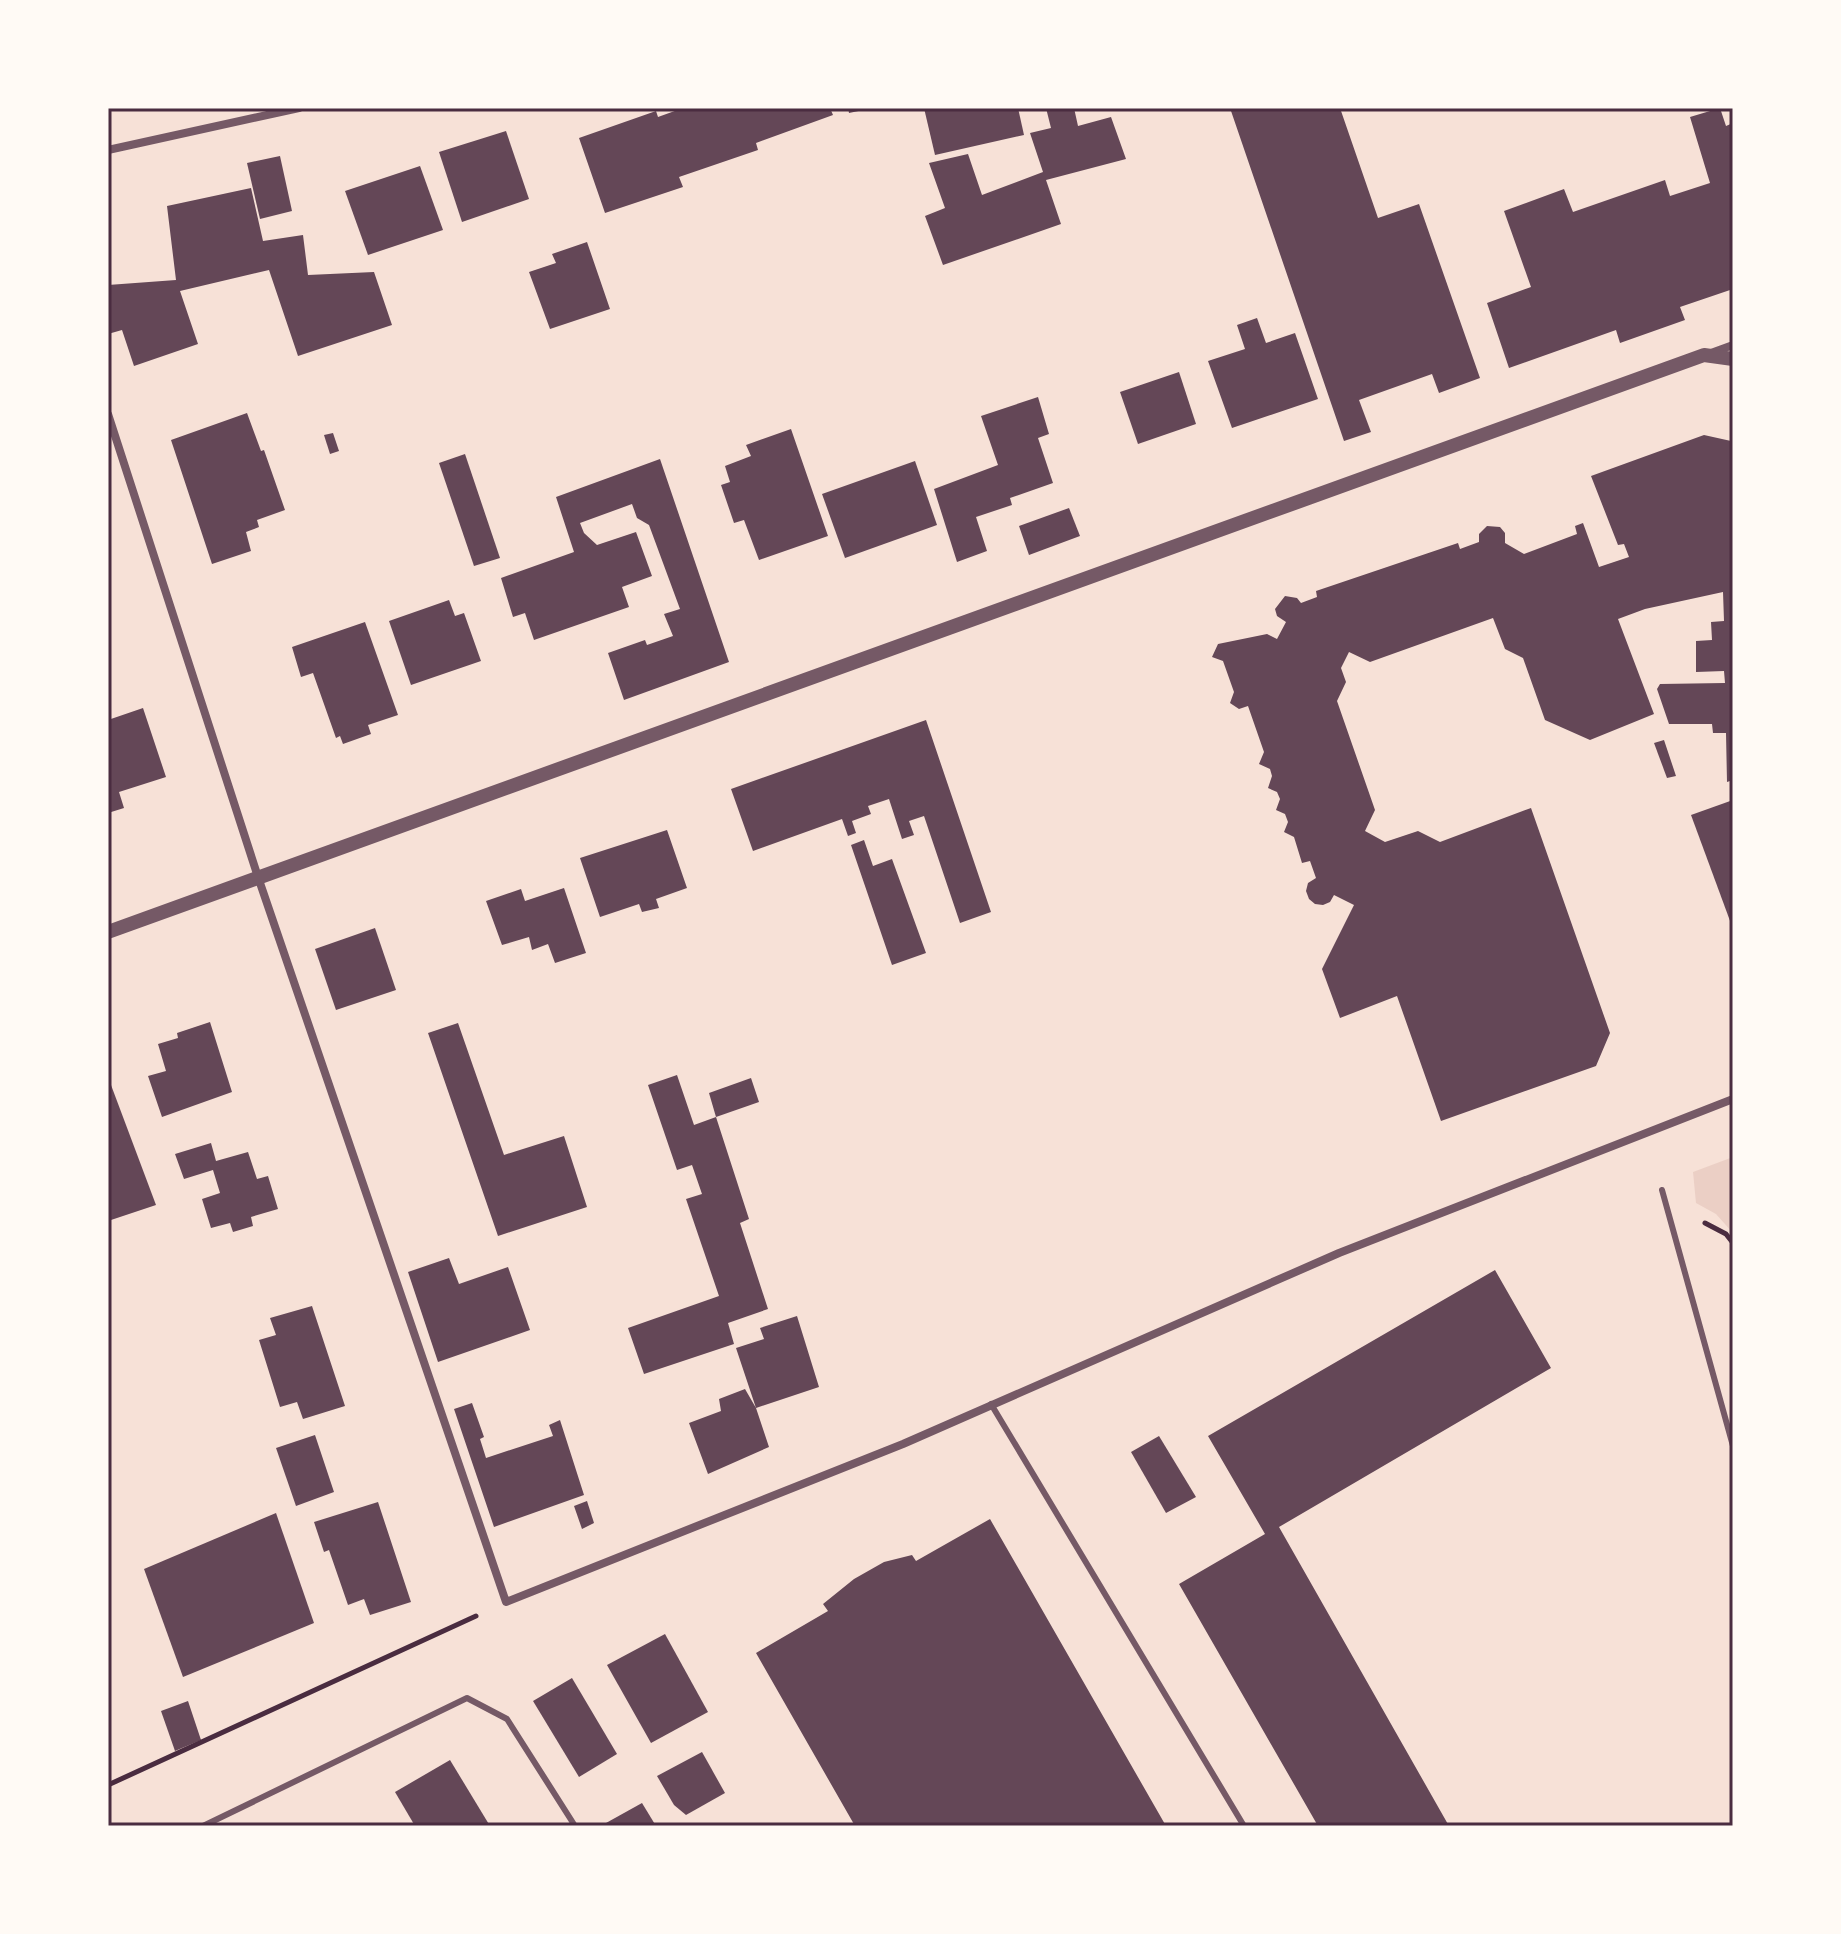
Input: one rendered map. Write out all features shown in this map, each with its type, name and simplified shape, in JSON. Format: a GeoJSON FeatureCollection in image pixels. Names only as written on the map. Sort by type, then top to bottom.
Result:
{"type":"FeatureCollection","features":[{"type":"Feature","properties":{"kind":"street"},"geometry":{"type":"LineString","coordinates":[[108,150],[299,108]]}},
{"type":"Feature","properties":{"kind":"street"},"geometry":{"type":"LineString","coordinates":[[108,932],[1733,345]]}},
{"type":"Feature","properties":{"kind":"street"},"geometry":{"type":"LineString","coordinates":[[1704,355],[1733,359]]}},
{"type":"Feature","properties":{"kind":"street"},"geometry":{"type":"LineString","coordinates":[[108,414],[258,877],[506,1602],[751,1506],[1339,1253],[1733,1099]]}},
{"type":"Feature","properties":{"kind":"lane"},"geometry":{"type":"LineString","coordinates":[[1662,1190],[1733,1446]]}},
{"type":"Feature","properties":{"kind":"lane"},"geometry":{"type":"LineString","coordinates":[[991,1404],[1244,1826]]}},
{"type":"Feature","properties":{"kind":"lane"},"geometry":{"type":"LineString","coordinates":[[203,1826],[467,1698],[507,1719],[575,1826]]}},
{"type":"Feature","properties":{"kind":"path"},"geometry":{"type":"LineString","coordinates":[[108,1785],[506,1602]]}},
{"type":"Feature","properties":{"kind":"shaded area"},"geometry":{"type":"Polygon","coordinates":[[[1733,1157],[1733,1233],[1716,1214],[1696,1203],[1693,1172],[1733,1157]]]}},
{"type":"Feature","properties":{"kind":"building"},"geometry":{"type":"Polygon","coordinates":[[[683,108],[830,108],[833,115],[756,143],[758,150],[679,177],[683,187],[605,213],[579,138],[656,111],[658,117],[683,108]]]}},
{"type":"Feature","properties":{"kind":"building"},"geometry":{"type":"Polygon","coordinates":[[[848,108],[868,108],[868,109],[849,113],[848,108]]]}},
{"type":"Feature","properties":{"kind":"building"},"geometry":{"type":"Polygon","coordinates":[[[924,108],[1018,108],[1024,135],[935,155],[924,108]]]}},
{"type":"Feature","properties":{"kind":"building"},"geometry":{"type":"Polygon","coordinates":[[[1046,108],[1074,108],[1078,126],[1111,117],[1126,159],[1046,180],[1061,224],[943,265],[925,216],[945,208],[929,163],[968,154],[982,195],[1043,172],[1030,133],[1051,128],[1046,108]]]}},
{"type":"Feature","properties":{"kind":"building"},"geometry":{"type":"Polygon","coordinates":[[[1230,108],[1340,108],[1378,218],[1419,204],[1480,378],[1439,393],[1432,374],[1359,400],[1371,432],[1344,441],[1230,108]]]}},
{"type":"Feature","properties":{"kind":"building"},"geometry":{"type":"Polygon","coordinates":[[[1720,108],[1726,126],[1733,123],[1733,289],[1680,307],[1685,320],[1620,343],[1616,330],[1509,368],[1487,303],[1531,287],[1504,211],[1564,189],[1573,212],[1665,180],[1670,196],[1710,183],[1690,117],[1720,108]]]}},
{"type":"Feature","properties":{"kind":"building"},"geometry":{"type":"Polygon","coordinates":[[[506,131],[529,199],[462,222],[439,152],[506,131]]]}},
{"type":"Feature","properties":{"kind":"building"},"geometry":{"type":"Polygon","coordinates":[[[280,156],[292,211],[260,219],[247,163],[280,156]]]}},
{"type":"Feature","properties":{"kind":"building"},"geometry":{"type":"Polygon","coordinates":[[[420,166],[443,230],[368,255],[345,191],[420,166]]]}},
{"type":"Feature","properties":{"kind":"building"},"geometry":{"type":"Polygon","coordinates":[[[251,188],[263,241],[303,235],[308,275],[374,272],[392,325],[298,356],[269,270],[180,291],[198,344],[134,366],[122,330],[108,334],[108,285],[176,280],[167,206],[251,188]]]}},
{"type":"Feature","properties":{"kind":"building"},"geometry":{"type":"Polygon","coordinates":[[[587,242],[610,309],[550,329],[529,272],[556,263],[552,254],[587,242]]]}},
{"type":"Feature","properties":{"kind":"building"},"geometry":{"type":"Polygon","coordinates":[[[1257,318],[1266,343],[1295,333],[1318,399],[1232,428],[1208,361],[1245,349],[1237,325],[1257,318]]]}},
{"type":"Feature","properties":{"kind":"building"},"geometry":{"type":"Polygon","coordinates":[[[1179,372],[1196,424],[1138,444],[1120,392],[1179,372]]]}},
{"type":"Feature","properties":{"kind":"building"},"geometry":{"type":"Polygon","coordinates":[[[1038,397],[1049,434],[1038,438],[1053,483],[1010,498],[1012,505],[976,517],[987,551],[957,562],[934,489],[998,465],[981,416],[1038,397]]]}},
{"type":"Feature","properties":{"kind":"building"},"geometry":{"type":"Polygon","coordinates":[[[247,413],[285,510],[257,520],[259,527],[246,532],[251,551],[212,564],[171,440],[247,413]]]}},
{"type":"Feature","properties":{"kind":"building"},"geometry":{"type":"Polygon","coordinates":[[[791,429],[828,536],[759,560],[744,520],[734,523],[721,485],[730,482],[725,466],[751,456],[746,445],[791,429]]]}},
{"type":"Feature","properties":{"kind":"building"},"geometry":{"type":"Polygon","coordinates":[[[333,433],[339,451],[330,454],[324,435],[333,433]]]}},
{"type":"Feature","properties":{"kind":"building"},"geometry":{"type":"Polygon","coordinates":[[[1704,435],[1733,444],[1733,780],[1727,782],[1726,733],[1713,733],[1712,724],[1669,724],[1657,689],[1660,684],[1725,683],[1724,671],[1696,672],[1696,641],[1712,640],[1711,622],[1724,621],[1723,592],[1645,609],[1618,619],[1654,714],[1590,740],[1545,720],[1523,658],[1505,649],[1493,618],[1370,662],[1349,652],[1341,668],[1346,682],[1337,701],[1375,810],[1365,831],[1385,842],[1418,831],[1440,842],[1531,808],[1610,1033],[1596,1066],[1441,1121],[1397,996],[1340,1018],[1322,969],[1354,905],[1334,895],[1330,902],[1323,905],[1309,899],[1306,891],[1308,883],[1316,878],[1310,861],[1302,863],[1294,837],[1284,832],[1288,822],[1285,814],[1276,810],[1280,799],[1277,792],[1268,788],[1272,776],[1270,769],[1259,764],[1264,752],[1248,706],[1239,709],[1230,703],[1234,692],[1223,661],[1212,657],[1218,644],[1267,634],[1277,639],[1286,622],[1277,616],[1275,609],[1285,596],[1297,598],[1301,603],[1317,597],[1316,591],[1458,543],[1460,549],[1479,542],[1479,534],[1487,526],[1500,527],[1505,533],[1505,543],[1524,554],[1577,534],[1575,526],[1583,523],[1599,567],[1629,557],[1624,544],[1618,545],[1591,476],[1704,435]]]}},
{"type":"Feature","properties":{"kind":"building"},"geometry":{"type":"Polygon","coordinates":[[[465,454],[500,558],[474,566],[439,463],[465,454]]]}},
{"type":"Feature","properties":{"kind":"building"},"geometry":{"type":"Polygon","coordinates":[[[660,459],[729,662],[624,700],[608,653],[645,640],[647,645],[673,636],[664,614],[680,609],[649,525],[637,518],[632,504],[580,523],[584,533],[597,545],[636,532],[652,576],[622,587],[629,607],[534,640],[525,613],[513,617],[501,578],[574,552],[556,497],[660,459]]]}},
{"type":"Feature","properties":{"kind":"building"},"geometry":{"type":"Polygon","coordinates":[[[915,461],[937,525],[845,558],[822,494],[915,461]]]}},
{"type":"Feature","properties":{"kind":"building"},"geometry":{"type":"Polygon","coordinates":[[[1069,508],[1080,536],[1029,555],[1019,526],[1069,508]]]}},
{"type":"Feature","properties":{"kind":"building"},"geometry":{"type":"Polygon","coordinates":[[[449,600],[455,616],[464,613],[481,661],[411,685],[389,621],[449,600]]]}},
{"type":"Feature","properties":{"kind":"building"},"geometry":{"type":"Polygon","coordinates":[[[365,622],[398,715],[368,725],[371,734],[343,744],[340,736],[336,738],[313,673],[301,677],[292,647],[365,622]]]}},
{"type":"Feature","properties":{"kind":"building"},"geometry":{"type":"Polygon","coordinates":[[[143,708],[166,777],[119,792],[124,808],[108,813],[108,720],[143,708]]]}},
{"type":"Feature","properties":{"kind":"building"},"geometry":{"type":"Polygon","coordinates":[[[926,720],[991,912],[960,923],[924,816],[909,821],[914,835],[902,839],[889,799],[868,806],[871,814],[852,821],[856,833],[848,836],[842,819],[753,851],[731,789],[926,720]]]}},
{"type":"Feature","properties":{"kind":"building"},"geometry":{"type":"Polygon","coordinates":[[[1664,740],[1676,776],[1667,778],[1654,743],[1664,740]]]}},
{"type":"Feature","properties":{"kind":"building"},"geometry":{"type":"Polygon","coordinates":[[[1733,800],[1733,929],[1691,815],[1733,800]]]}},
{"type":"Feature","properties":{"kind":"building"},"geometry":{"type":"Polygon","coordinates":[[[667,830],[687,888],[656,899],[659,908],[642,912],[639,904],[600,917],[580,858],[667,830]]]}},
{"type":"Feature","properties":{"kind":"building"},"geometry":{"type":"Polygon","coordinates":[[[864,840],[873,866],[892,859],[926,953],[892,965],[851,845],[864,840]]]}},
{"type":"Feature","properties":{"kind":"building"},"geometry":{"type":"Polygon","coordinates":[[[564,888],[586,953],[555,963],[548,944],[532,950],[529,937],[502,945],[486,901],[521,889],[525,901],[564,888]]]}},
{"type":"Feature","properties":{"kind":"building"},"geometry":{"type":"Polygon","coordinates":[[[375,928],[396,990],[336,1010],[315,949],[375,928]]]}},
{"type":"Feature","properties":{"kind":"building"},"geometry":{"type":"Polygon","coordinates":[[[210,1022],[232,1092],[162,1117],[148,1076],[166,1071],[158,1044],[178,1038],[177,1033],[210,1022]]]}},
{"type":"Feature","properties":{"kind":"building"},"geometry":{"type":"Polygon","coordinates":[[[458,1023],[504,1155],[564,1136],[587,1207],[498,1236],[428,1033],[458,1023]]]}},
{"type":"Feature","properties":{"kind":"building"},"geometry":{"type":"Polygon","coordinates":[[[677,1075],[694,1125],[716,1117],[749,1219],[740,1223],[768,1309],[728,1323],[734,1344],[644,1374],[628,1328],[719,1296],[686,1199],[702,1194],[692,1165],[677,1170],[648,1085],[677,1075]]]}},
{"type":"Feature","properties":{"kind":"building"},"geometry":{"type":"Polygon","coordinates":[[[108,1077],[156,1205],[108,1221],[108,1077]]]}},
{"type":"Feature","properties":{"kind":"building"},"geometry":{"type":"Polygon","coordinates":[[[751,1078],[759,1102],[716,1117],[709,1093],[751,1078]]]}},
{"type":"Feature","properties":{"kind":"building"},"geometry":{"type":"Polygon","coordinates":[[[211,1143],[216,1161],[248,1152],[257,1179],[268,1176],[278,1209],[251,1217],[253,1226],[233,1232],[230,1223],[211,1228],[202,1199],[220,1193],[213,1170],[184,1179],[175,1154],[211,1143]]]}},
{"type":"Feature","properties":{"kind":"building"},"geometry":{"type":"Polygon","coordinates":[[[449,1258],[459,1284],[508,1267],[530,1330],[438,1362],[408,1272],[449,1258]]]}},
{"type":"Feature","properties":{"kind":"building"},"geometry":{"type":"Polygon","coordinates":[[[1495,1270],[1551,1368],[1279,1527],[1449,1826],[1318,1826],[1179,1584],[1265,1534],[1208,1436],[1495,1270]]]}},
{"type":"Feature","properties":{"kind":"building"},"geometry":{"type":"Polygon","coordinates":[[[312,1306],[345,1406],[303,1419],[297,1402],[280,1407],[259,1340],[276,1335],[270,1318],[312,1306]]]}},
{"type":"Feature","properties":{"kind":"building"},"geometry":{"type":"Polygon","coordinates":[[[797,1316],[819,1387],[756,1408],[736,1348],[764,1339],[760,1328],[797,1316]]]}},
{"type":"Feature","properties":{"kind":"building"},"geometry":{"type":"Polygon","coordinates":[[[745,1389],[756,1408],[769,1447],[708,1474],[689,1423],[721,1411],[719,1399],[745,1389]]]}},
{"type":"Feature","properties":{"kind":"building"},"geometry":{"type":"Polygon","coordinates":[[[472,1403],[484,1437],[480,1439],[486,1458],[553,1436],[549,1425],[560,1420],[584,1495],[494,1527],[454,1409],[472,1403]]]}},
{"type":"Feature","properties":{"kind":"building"},"geometry":{"type":"Polygon","coordinates":[[[315,1435],[334,1492],[296,1506],[276,1448],[315,1435]]]}},
{"type":"Feature","properties":{"kind":"building"},"geometry":{"type":"Polygon","coordinates":[[[1159,1436],[1196,1497],[1166,1513],[1131,1452],[1159,1436]]]}},
{"type":"Feature","properties":{"kind":"building"},"geometry":{"type":"Polygon","coordinates":[[[587,1501],[594,1523],[582,1529],[574,1506],[587,1501]]]}},
{"type":"Feature","properties":{"kind":"building"},"geometry":{"type":"Polygon","coordinates":[[[378,1502],[411,1602],[370,1615],[364,1599],[348,1605],[329,1550],[324,1552],[314,1522],[378,1502]]]}},
{"type":"Feature","properties":{"kind":"building"},"geometry":{"type":"Polygon","coordinates":[[[276,1513],[314,1623],[183,1677],[144,1569],[276,1513]]]}},
{"type":"Feature","properties":{"kind":"building"},"geometry":{"type":"Polygon","coordinates":[[[990,1519],[1166,1826],[855,1826],[756,1653],[828,1611],[823,1604],[854,1579],[884,1562],[912,1555],[916,1561],[990,1519]]]}},
{"type":"Feature","properties":{"kind":"building"},"geometry":{"type":"Polygon","coordinates":[[[665,1634],[708,1712],[651,1743],[607,1665],[665,1634]]]}},
{"type":"Feature","properties":{"kind":"building"},"geometry":{"type":"Polygon","coordinates":[[[572,1678],[617,1754],[579,1777],[533,1701],[572,1678]]]}},
{"type":"Feature","properties":{"kind":"building"},"geometry":{"type":"Polygon","coordinates":[[[188,1701],[201,1740],[175,1751],[161,1711],[188,1701]]]}},
{"type":"Feature","properties":{"kind":"building"},"geometry":{"type":"Polygon","coordinates":[[[702,1752],[725,1793],[686,1815],[674,1805],[657,1776],[702,1752]]]}},
{"type":"Feature","properties":{"kind":"building"},"geometry":{"type":"Polygon","coordinates":[[[450,1760],[490,1826],[415,1826],[395,1792],[450,1760]]]}},
{"type":"Feature","properties":{"kind":"building"},"geometry":{"type":"Polygon","coordinates":[[[642,1803],[656,1826],[608,1826],[606,1823],[642,1803]]]}}]}
